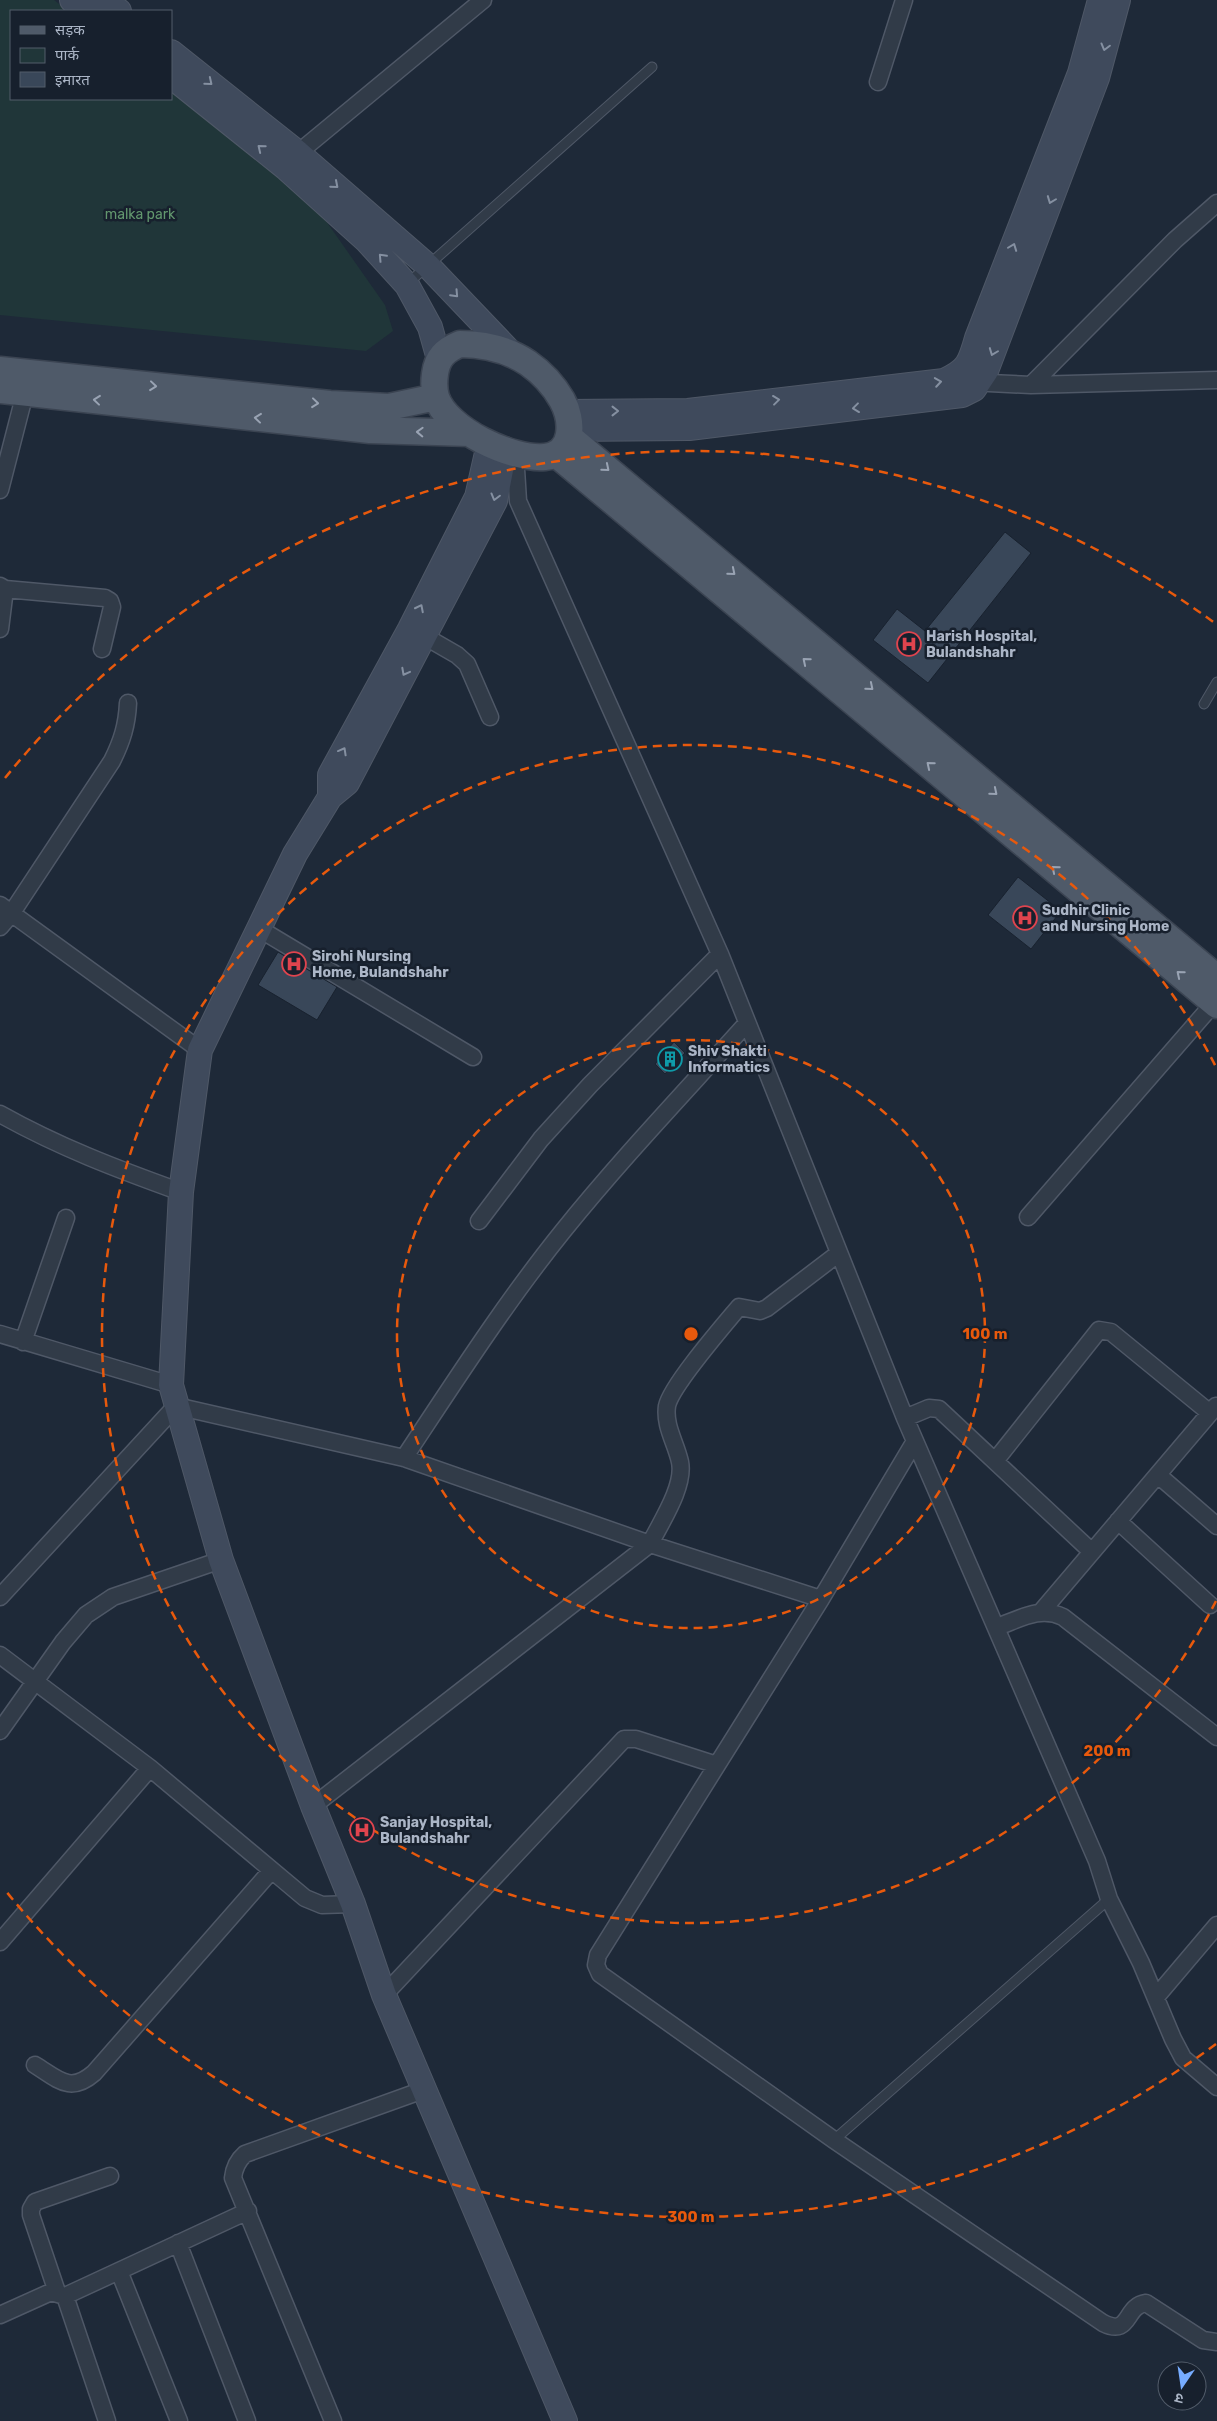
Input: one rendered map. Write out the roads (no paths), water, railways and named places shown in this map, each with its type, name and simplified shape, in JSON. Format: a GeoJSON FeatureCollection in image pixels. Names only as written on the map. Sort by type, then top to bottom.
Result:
{"type":"FeatureCollection","features":[{"type":"Feature","properties":{"kind":"main road"},"geometry":{"type":"LineString","coordinates":[[494,445],[445,413],[436,396],[434,380],[439,359],[448,349],[460,344],[478,344],[511,353],[530,364],[547,379],[562,400],[565,433],[1216,995]]}},
{"type":"Feature","properties":{"kind":"main road"},"geometry":{"type":"LineString","coordinates":[[0,370],[330,404],[388,407],[436,396]]}},
{"type":"Feature","properties":{"kind":"main road"},"geometry":{"type":"LineString","coordinates":[[12,391],[494,445],[532,457],[565,433]]}},
{"type":"Feature","properties":{"kind":"street"},"geometry":{"type":"LineString","coordinates":[[72,0],[86,10]]}},
{"type":"Feature","properties":{"kind":"street"},"geometry":{"type":"LineString","coordinates":[[104,0],[118,10]]}},
{"type":"Feature","properties":{"kind":"street"},"geometry":{"type":"LineString","coordinates":[[298,153],[483,0]]}},
{"type":"Feature","properties":{"kind":"street"},"geometry":{"type":"LineString","coordinates":[[878,82],[904,0]]}},
{"type":"Feature","properties":{"kind":"street"},"geometry":{"type":"LineString","coordinates":[[970,377],[970,361],[977,338],[1080,73],[1100,0]]}},
{"type":"Feature","properties":{"kind":"street"},"geometry":{"type":"LineString","coordinates":[[565,433],[688,411],[944,381],[970,377],[986,371],[1097,78],[1118,0]]}},
{"type":"Feature","properties":{"kind":"street"},"geometry":{"type":"LineString","coordinates":[[172,53],[298,153],[428,266],[511,353]]}},
{"type":"Feature","properties":{"kind":"street"},"geometry":{"type":"LineString","coordinates":[[172,77],[286,168],[366,240],[407,284],[430,327],[439,359]]}},
{"type":"Feature","properties":{"kind":"street"},"geometry":{"type":"LineString","coordinates":[[1031,384],[1175,240],[1217,203]]}},
{"type":"Feature","properties":{"kind":"street"},"geometry":{"type":"LineString","coordinates":[[970,377],[989,383],[1031,384],[1217,380]]}},
{"type":"Feature","properties":{"kind":"street"},"geometry":{"type":"LineString","coordinates":[[0,490],[12,391]]}},
{"type":"Feature","properties":{"kind":"street"},"geometry":{"type":"LineString","coordinates":[[494,445],[495,501],[347,784],[330,796],[295,854],[200,1050],[181,1192],[174,1396],[221,1560],[313,1806],[353,1904],[384,1995],[426,2089],[565,2421]]}},
{"type":"Feature","properties":{"kind":"street"},"geometry":{"type":"LineString","coordinates":[[330,796],[330,776],[410,628],[477,497],[494,445]]}},
{"type":"Feature","properties":{"kind":"street"},"geometry":{"type":"LineString","coordinates":[[494,445],[720,954],[905,1418],[1097,1861],[1109,1899],[1142,1963],[1183,2058],[1217,2087]]}},
{"type":"Feature","properties":{"kind":"street"},"geometry":{"type":"LineString","coordinates":[[0,630],[3,588],[105,598],[110,601],[112,607],[102,649]]}},
{"type":"Feature","properties":{"kind":"street"},"geometry":{"type":"LineString","coordinates":[[424,636],[457,655],[467,664],[490,717]]}},
{"type":"Feature","properties":{"kind":"street"},"geometry":{"type":"LineString","coordinates":[[0,927],[6,909],[112,761],[122,742],[127,722],[128,703]]}},
{"type":"Feature","properties":{"kind":"street"},"geometry":{"type":"LineString","coordinates":[[6,909],[200,1050]]}},
{"type":"Feature","properties":{"kind":"street"},"geometry":{"type":"LineString","coordinates":[[258,928],[473,1057]]}},
{"type":"Feature","properties":{"kind":"street"},"geometry":{"type":"LineString","coordinates":[[479,1221],[541,1139],[590,1085],[720,954]]}},
{"type":"Feature","properties":{"kind":"street"},"geometry":{"type":"LineString","coordinates":[[1028,1218],[1216,995]]}},
{"type":"Feature","properties":{"kind":"street"},"geometry":{"type":"LineString","coordinates":[[404,1458],[514,1294],[563,1230],[609,1176],[747,1024]]}},
{"type":"Feature","properties":{"kind":"street"},"geometry":{"type":"LineString","coordinates":[[0,1114],[32,1132],[104,1165],[181,1192]]}},
{"type":"Feature","properties":{"kind":"street"},"geometry":{"type":"LineString","coordinates":[[23,1342],[66,1218]]}},
{"type":"Feature","properties":{"kind":"street"},"geometry":{"type":"LineString","coordinates":[[313,1806],[650,1544],[678,1486],[681,1474],[680,1462],[666,1416],[672,1392],[740,1307],[746,1306],[760,1311],[767,1308],[839,1253]]}},
{"type":"Feature","properties":{"kind":"street"},"geometry":{"type":"LineString","coordinates":[[995,1461],[1099,1330],[1111,1332],[1213,1409],[1042,1612]]}},
{"type":"Feature","properties":{"kind":"street"},"geometry":{"type":"LineString","coordinates":[[0,1334],[174,1396],[404,1458],[650,1544],[821,1599]]}},
{"type":"Feature","properties":{"kind":"street"},"geometry":{"type":"LineString","coordinates":[[0,1597],[174,1396]]}},
{"type":"Feature","properties":{"kind":"street"},"geometry":{"type":"LineString","coordinates":[[905,1418],[930,1408],[939,1409],[1092,1552]]}},
{"type":"Feature","properties":{"kind":"street"},"geometry":{"type":"LineString","coordinates":[[915,1441],[821,1599],[598,1955],[596,1965],[600,1974],[608,1980],[834,2140],[1103,2323],[1111,2327],[1118,2327],[1124,2324],[1135,2307],[1146,2303],[1203,2340],[1217,2342]]}},
{"type":"Feature","properties":{"kind":"street"},"geometry":{"type":"LineString","coordinates":[[1158,1475],[1217,1526]]}},
{"type":"Feature","properties":{"kind":"street"},"geometry":{"type":"LineString","coordinates":[[1118,1521],[1210,1605]]}},
{"type":"Feature","properties":{"kind":"street"},"geometry":{"type":"LineString","coordinates":[[0,1731],[62,1642],[86,1615],[113,1597],[221,1560]]}},
{"type":"Feature","properties":{"kind":"street"},"geometry":{"type":"LineString","coordinates":[[997,1627],[1042,1612],[1052,1612],[1063,1617],[1217,1737]]}},
{"type":"Feature","properties":{"kind":"street"},"geometry":{"type":"LineString","coordinates":[[0,1655],[150,1768],[305,1898],[322,1905],[353,1904]]}},
{"type":"Feature","properties":{"kind":"street"},"geometry":{"type":"LineString","coordinates":[[384,1995],[624,1739],[636,1739],[717,1765]]}},
{"type":"Feature","properties":{"kind":"street"},"geometry":{"type":"LineString","coordinates":[[0,1942],[150,1768]]}},
{"type":"Feature","properties":{"kind":"street"},"geometry":{"type":"LineString","coordinates":[[35,2065],[65,2084],[85,2081],[271,1871]]}},
{"type":"Feature","properties":{"kind":"street"},"geometry":{"type":"LineString","coordinates":[[1156,1997],[1217,1925]]}},
{"type":"Feature","properties":{"kind":"street"},"geometry":{"type":"LineString","coordinates":[[333,2421],[234,2178],[234,2169],[245,2154],[426,2089]]}},
{"type":"Feature","properties":{"kind":"street"},"geometry":{"type":"LineString","coordinates":[[108,2421],[32,2215],[32,2206],[35,2202],[110,2176]]}},
{"type":"Feature","properties":{"kind":"street"},"geometry":{"type":"LineString","coordinates":[[0,2314],[51,2292],[61,2294],[118,2271],[248,2211]]}},
{"type":"Feature","properties":{"kind":"street"},"geometry":{"type":"LineString","coordinates":[[178,2243],[247,2421]]}},
{"type":"Feature","properties":{"kind":"street"},"geometry":{"type":"LineString","coordinates":[[118,2271],[179,2421]]}},
{"type":"Feature","properties":{"kind":"lane"},"geometry":{"type":"LineString","coordinates":[[407,284],[652,67]]}},
{"type":"Feature","properties":{"kind":"lane"},"geometry":{"type":"LineString","coordinates":[[1204,704],[1217,682]]}},
{"type":"Feature","properties":{"kind":"lane"},"geometry":{"type":"LineString","coordinates":[[834,2140],[1109,1899]]}},
{"type":"Feature","properties":{"kind":"place","name":"Harish Hospital, Bulandshahr"},"geometry":{"type":"Point","coordinates":[909,644]}},
{"type":"Feature","properties":{"kind":"place","name":"Sudhir Clinic and Nursing Home"},"geometry":{"type":"Point","coordinates":[1025,918]}},
{"type":"Feature","properties":{"kind":"place","name":"Sirohi Nursing Home, Bulandshahr"},"geometry":{"type":"Point","coordinates":[294,964]}},
{"type":"Feature","properties":{"kind":"place","name":"Shiv Shakti Informatics"},"geometry":{"type":"Point","coordinates":[670,1059]}},
{"type":"Feature","properties":{"kind":"place","name":"Sanjay Hospital, Bulandshahr"},"geometry":{"type":"Point","coordinates":[362,1830]}},
{"type":"Feature","properties":{"kind":"park label","name":"malka park"},"geometry":{"type":"Point","coordinates":[140,214]}}]}
